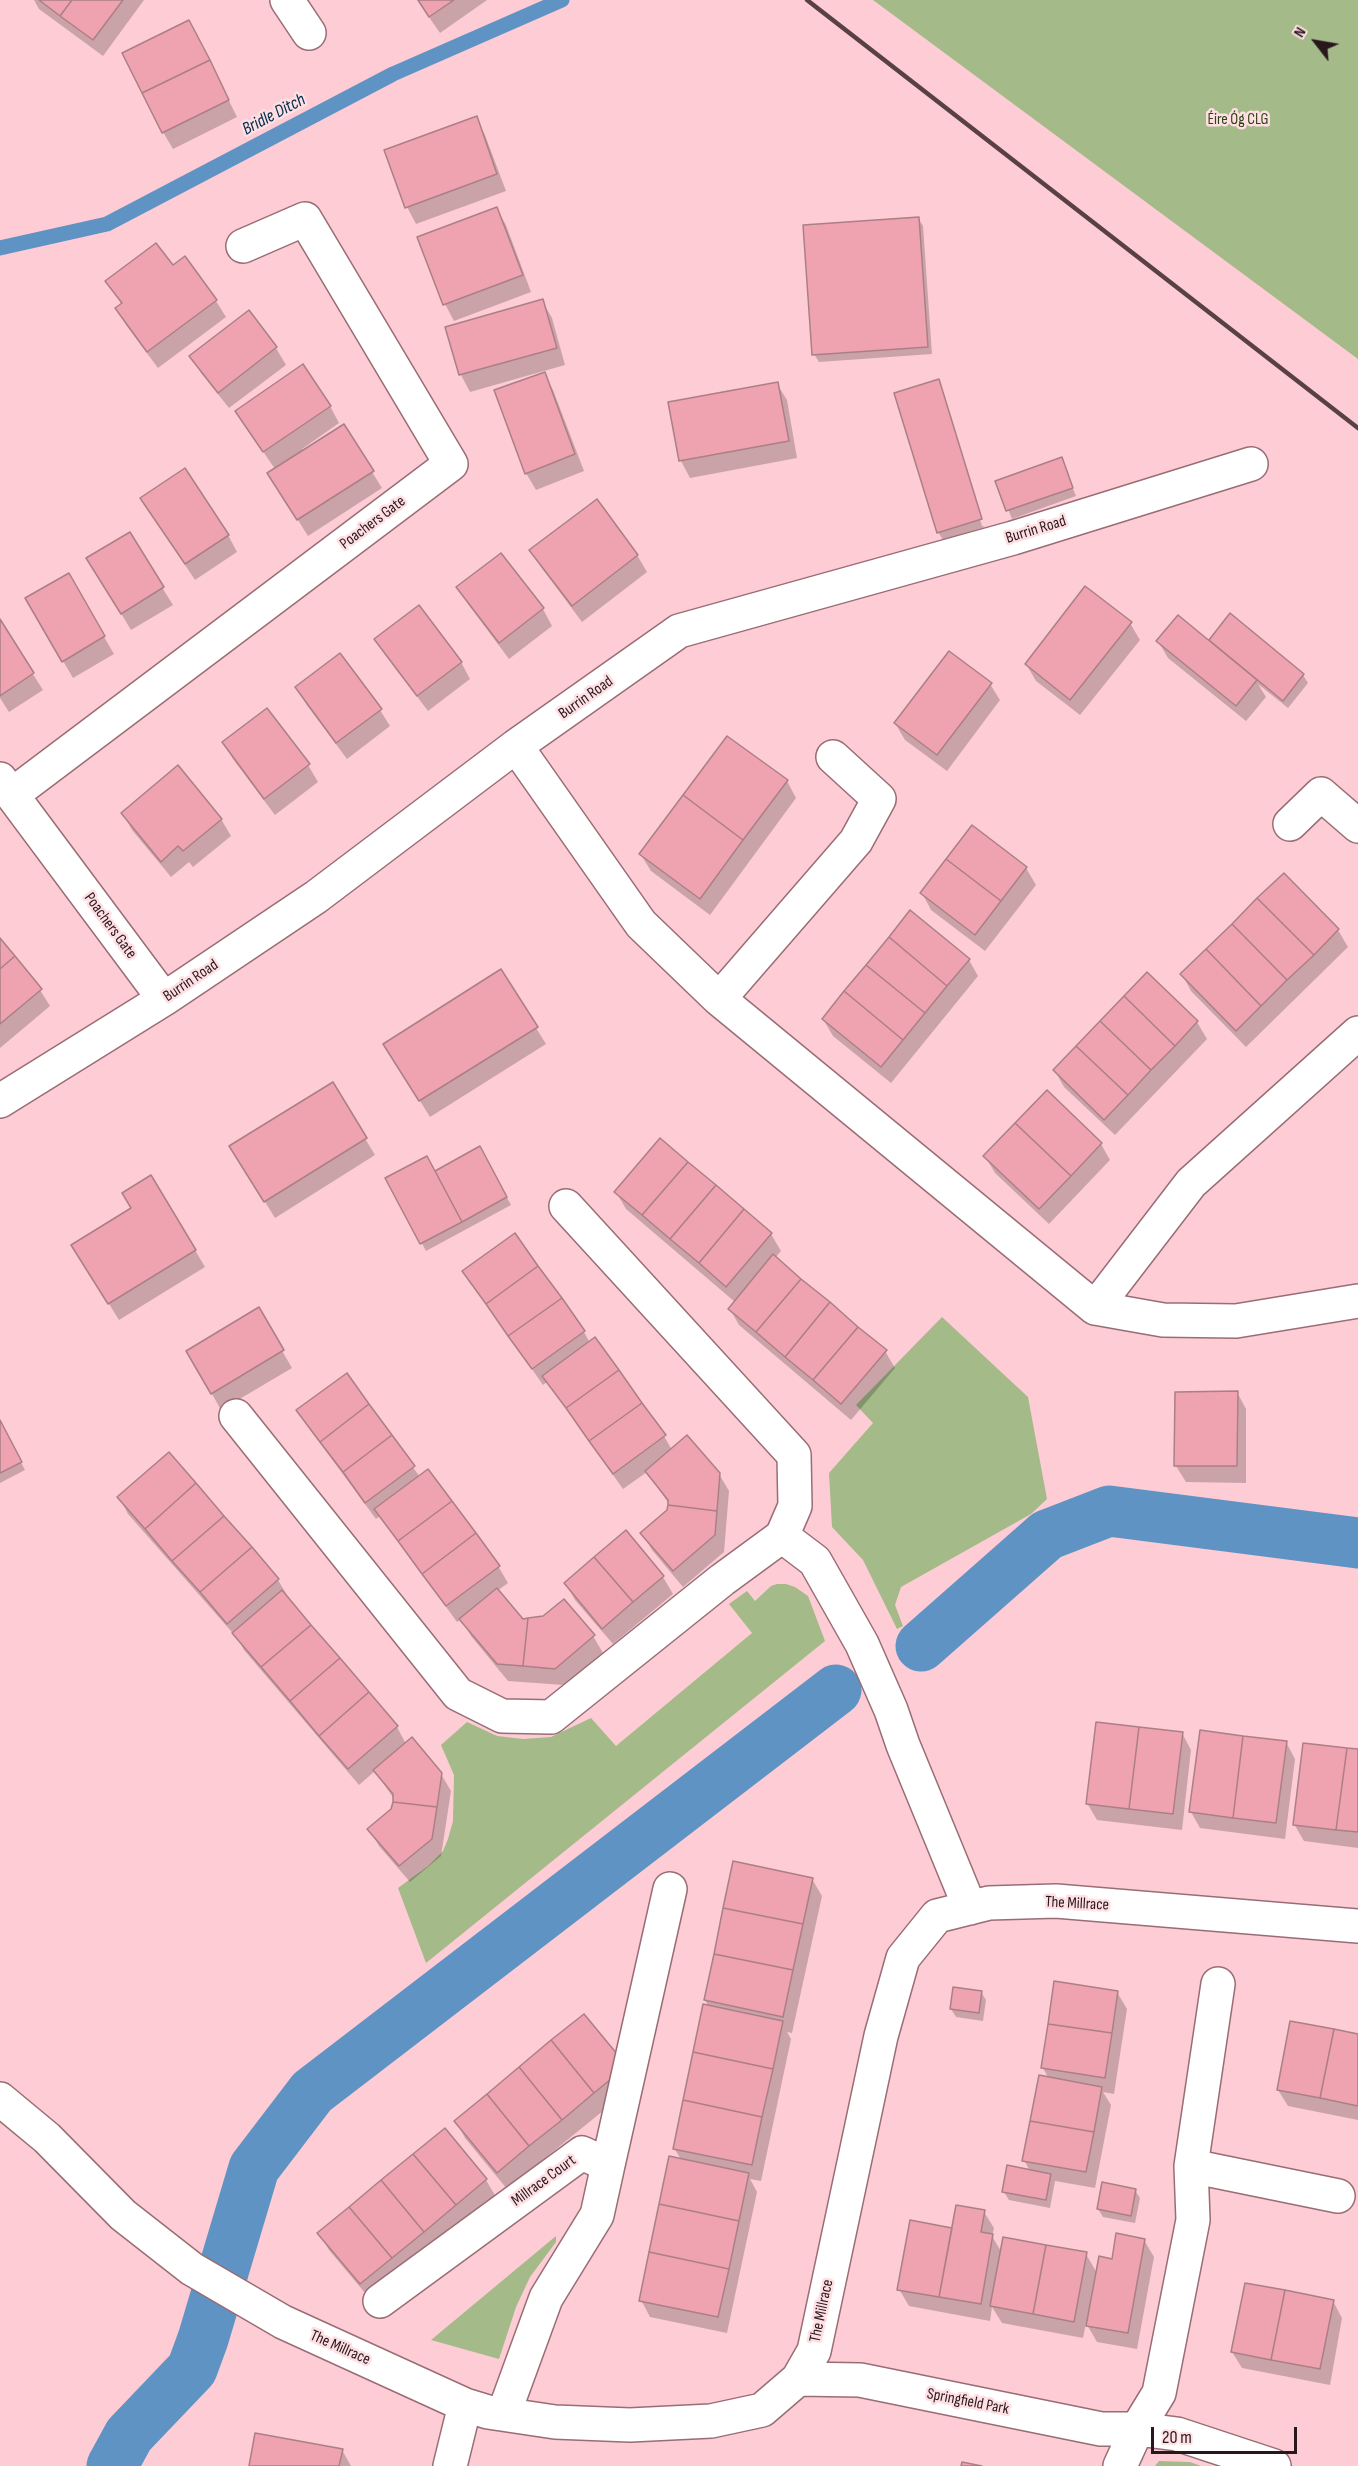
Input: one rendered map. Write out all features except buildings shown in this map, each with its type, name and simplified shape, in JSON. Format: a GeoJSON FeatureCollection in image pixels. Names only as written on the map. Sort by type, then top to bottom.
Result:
{"type":"FeatureCollection","features":[{"type":"Feature","properties":{"kind":"street"},"geometry":{"type":"LineString","coordinates":[[287,0],[309,33]]}},
{"type":"Feature","properties":{"kind":"street","name":"Poachers Gate"},"geometry":{"type":"LineString","coordinates":[[164,999],[6,787],[452,464],[305,219],[243,246]]}},
{"type":"Feature","properties":{"kind":"street","name":"Burrin Road"},"geometry":{"type":"LineString","coordinates":[[0,1101],[164,999],[316,897],[516,746],[679,631],[1013,538],[1251,464]]}},
{"type":"Feature","properties":{"kind":"street"},"geometry":{"type":"LineString","coordinates":[[516,746],[641,924],[719,999],[1095,1308],[1163,1320],[1236,1321],[1358,1301]]}},
{"type":"Feature","properties":{"kind":"street"},"geometry":{"type":"LineString","coordinates":[[719,999],[856,841],[879,799],[833,757]]}},
{"type":"Feature","properties":{"kind":"street"},"geometry":{"type":"LineString","coordinates":[[1290,824],[1321,794],[1358,826]]}},
{"type":"Feature","properties":{"kind":"street"},"geometry":{"type":"LineString","coordinates":[[1095,1308],[1191,1182],[1358,1033]]}},
{"type":"Feature","properties":{"kind":"street"},"geometry":{"type":"LineString","coordinates":[[236,1416],[458,1694],[502,1716],[551,1717],[722,1580],[782,1536],[795,1506],[794,1455],[566,1206]]}},
{"type":"Feature","properties":{"kind":"street"},"geometry":{"type":"LineString","coordinates":[[782,1536],[815,1561],[862,1644],[891,1710],[903,1745],[970,1908]]}},
{"type":"Feature","properties":{"kind":"street"},"geometry":{"type":"LineString","coordinates":[[504,2413],[546,2298],[597,2215],[670,1889]]}},
{"type":"Feature","properties":{"kind":"street","name":"The Millrace"},"geometry":{"type":"LineString","coordinates":[[0,2098],[47,2138],[123,2215],[192,2269],[238,2298],[283,2322],[465,2405],[488,2412],[555,2422],[630,2425],[711,2421],[762,2410],[798,2379],[814,2351],[881,2036],[903,1958],[937,1916],[989,1903],[1056,1901],[1358,1926]]}},
{"type":"Feature","properties":{"kind":"street"},"geometry":{"type":"LineString","coordinates":[[1120,2466],[1137,2429],[1159,2393],[1193,2220],[1191,2166],[1218,1984]]}},
{"type":"Feature","properties":{"kind":"street","name":"Millrace Court"},"geometry":{"type":"LineString","coordinates":[[380,2301],[582,2153],[608,2165]]}},
{"type":"Feature","properties":{"kind":"street"},"geometry":{"type":"LineString","coordinates":[[1191,2166],[1338,2196]]}},
{"type":"Feature","properties":{"kind":"street","name":"Springfield Park"},"geometry":{"type":"LineString","coordinates":[[798,2379],[860,2380],[1101,2429],[1137,2429],[1177,2434],[1274,2466]]}},
{"type":"Feature","properties":{"kind":"street"},"geometry":{"type":"LineString","coordinates":[[450,2466],[465,2405]]}},
{"type":"Feature","properties":{"kind":"green space","name":"Éire Óg CLG"},"geometry":{"type":"Polygon","coordinates":[[[873,0],[1358,0],[1358,359],[873,0]]]}},
{"type":"Feature","properties":{"kind":"green space"},"geometry":{"type":"Polygon","coordinates":[[[942,1317],[1028,1397],[1047,1499],[1031,1514],[901,1587],[895,1605],[903,1626],[897,1629],[863,1560],[832,1527],[829,1473],[873,1423],[856,1405],[942,1317]]]}},
{"type":"Feature","properties":{"kind":"green space"},"geometry":{"type":"Polygon","coordinates":[[[777,1584],[795,1587],[808,1596],[825,1641],[426,1963],[398,1888],[428,1866],[443,1851],[448,1839],[453,1821],[454,1775],[441,1745],[467,1722],[497,1736],[523,1739],[551,1737],[591,1718],[616,1746],[752,1633],[729,1604],[747,1591],[755,1601],[771,1586],[777,1584]]]}},
{"type":"Feature","properties":{"kind":"green space"},"geometry":{"type":"Polygon","coordinates":[[[556,2236],[556,2242],[530,2277],[516,2307],[499,2359],[431,2340],[556,2236]]]}},
{"type":"Feature","properties":{"kind":"green space"},"geometry":{"type":"Polygon","coordinates":[[[1159,2461],[1190,2462],[1201,2466],[1155,2466],[1159,2461]]]}},
{"type":"Feature","properties":{"kind":"waterway","name":"Bridle Ditch"},"geometry":{"type":"LineString","coordinates":[[0,248],[107,224],[393,74],[562,0]]}},
{"type":"Feature","properties":{"kind":"waterway"},"geometry":{"type":"LineString","coordinates":[[921,1646],[1047,1535],[1109,1511],[1358,1543]]}},
{"type":"Feature","properties":{"kind":"waterway"},"geometry":{"type":"LineString","coordinates":[[112,2466],[129,2435],[192,2369],[254,2168],[312,2092],[836,1690]]}},
{"type":"Feature","properties":{"kind":"railway"},"geometry":{"type":"LineString","coordinates":[[807,0],[1358,428]]}}]}
